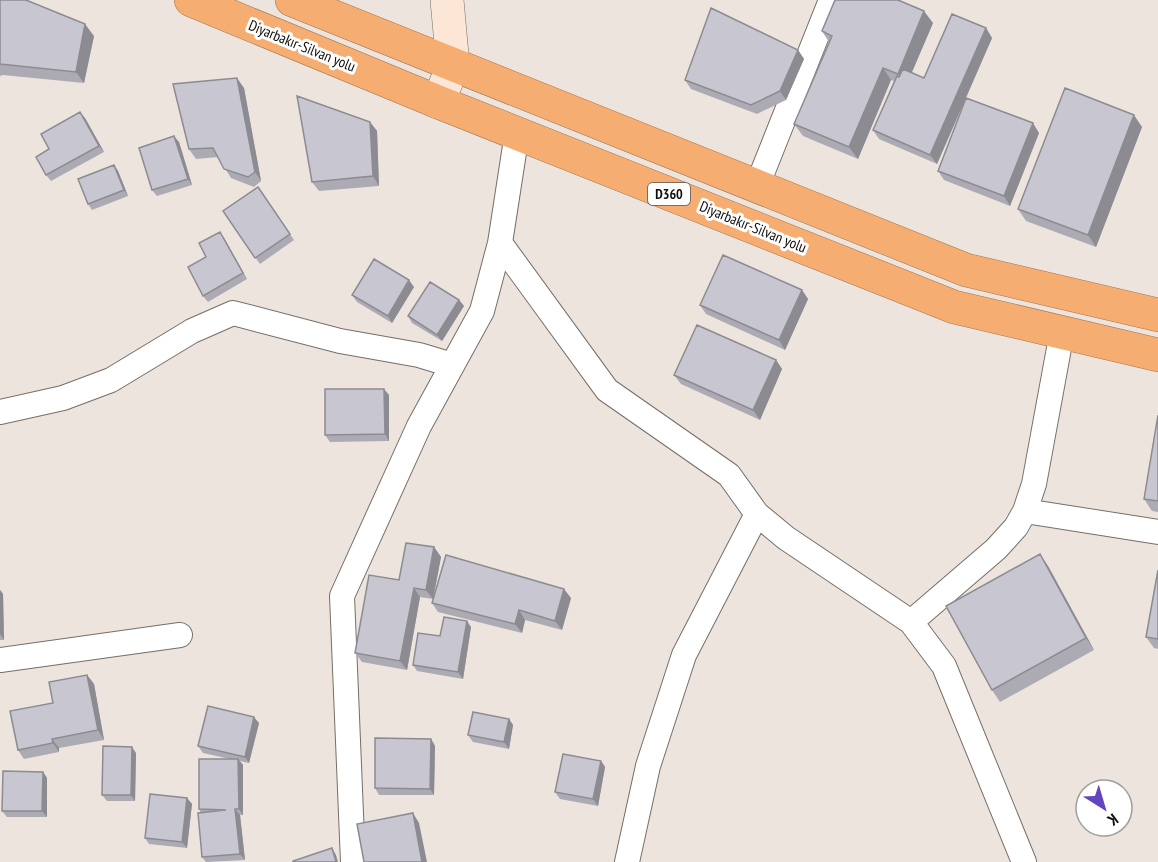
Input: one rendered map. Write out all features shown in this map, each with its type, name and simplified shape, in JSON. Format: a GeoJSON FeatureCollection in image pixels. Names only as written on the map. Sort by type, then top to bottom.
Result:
{"type":"FeatureCollection","features":[{"type":"Feature","properties":{"kind":"highway","name":"Diyarbakır-Silvan yolu"},"geometry":{"type":"LineString","coordinates":[[191,0],[438,102],[954,307],[1158,355]]}},
{"type":"Feature","properties":{"kind":"highway","name":"D360"},"geometry":{"type":"LineString","coordinates":[[292,0],[966,270],[1158,315]]}},
{"type":"Feature","properties":{"kind":"street"},"geometry":{"type":"LineString","coordinates":[[438,102],[453,66],[447,0]]}},
{"type":"Feature","properties":{"kind":"street"},"geometry":{"type":"LineString","coordinates":[[757,186],[831,0]]}},
{"type":"Feature","properties":{"kind":"street"},"geometry":{"type":"LineString","coordinates":[[353,862],[342,596],[419,426],[482,311],[500,243],[518,134]]}},
{"type":"Feature","properties":{"kind":"street"},"geometry":{"type":"LineString","coordinates":[[500,243],[607,390],[729,475],[757,514],[786,538],[911,622],[944,666],[1024,862]]}},
{"type":"Feature","properties":{"kind":"street"},"geometry":{"type":"LineString","coordinates":[[0,412],[63,399],[111,380],[192,331],[233,313],[452,365]]}},
{"type":"Feature","properties":{"kind":"street"},"geometry":{"type":"LineString","coordinates":[[911,622],[996,549],[1016,527],[1025,511],[1034,484],[1062,333]]}},
{"type":"Feature","properties":{"kind":"street"},"geometry":{"type":"LineString","coordinates":[[1025,511],[1158,532]]}},
{"type":"Feature","properties":{"kind":"street"},"geometry":{"type":"LineString","coordinates":[[627,862],[648,766],[684,655],[757,514]]}},
{"type":"Feature","properties":{"kind":"street"},"geometry":{"type":"LineString","coordinates":[[0,660],[180,635]]}},
{"type":"Feature","properties":{"kind":"building"},"geometry":{"type":"Polygon","coordinates":[[[0,0],[26,0],[85,24],[76,72],[0,64],[0,0]]]}},
{"type":"Feature","properties":{"kind":"building"},"geometry":{"type":"Polygon","coordinates":[[[835,0],[898,0],[924,11],[898,74],[883,68],[849,147],[794,124],[832,36],[822,31],[835,0]]]}},
{"type":"Feature","properties":{"kind":"building"},"geometry":{"type":"Polygon","coordinates":[[[711,8],[798,50],[780,91],[751,105],[685,80],[711,8]]]}},
{"type":"Feature","properties":{"kind":"building"},"geometry":{"type":"Polygon","coordinates":[[[952,14],[986,28],[930,155],[873,130],[897,76],[899,77],[903,69],[924,78],[952,14]]]}},
{"type":"Feature","properties":{"kind":"building"},"geometry":{"type":"Polygon","coordinates":[[[237,78],[255,172],[248,177],[224,169],[213,148],[189,149],[173,84],[237,78]]]}},
{"type":"Feature","properties":{"kind":"building"},"geometry":{"type":"Polygon","coordinates":[[[1065,88],[1134,115],[1088,235],[1018,209],[1065,88]]]}},
{"type":"Feature","properties":{"kind":"building"},"geometry":{"type":"Polygon","coordinates":[[[297,96],[370,122],[373,176],[312,182],[297,96]]]}},
{"type":"Feature","properties":{"kind":"building"},"geometry":{"type":"Polygon","coordinates":[[[966,98],[1033,123],[1004,196],[938,171],[966,98]]]}},
{"type":"Feature","properties":{"kind":"building"},"geometry":{"type":"Polygon","coordinates":[[[80,112],[99,146],[46,175],[36,157],[49,149],[41,134],[80,112]]]}},
{"type":"Feature","properties":{"kind":"building"},"geometry":{"type":"Polygon","coordinates":[[[174,136],[188,179],[152,190],[139,148],[174,136]]]}},
{"type":"Feature","properties":{"kind":"building"},"geometry":{"type":"Polygon","coordinates":[[[114,165],[124,190],[88,204],[78,179],[114,165]]]}},
{"type":"Feature","properties":{"kind":"building"},"geometry":{"type":"Polygon","coordinates":[[[258,187],[290,234],[255,258],[223,211],[258,187]]]}},
{"type":"Feature","properties":{"kind":"building"},"geometry":{"type":"Polygon","coordinates":[[[220,232],[243,273],[203,296],[188,267],[206,257],[199,243],[220,232]]]}},
{"type":"Feature","properties":{"kind":"building"},"geometry":{"type":"Polygon","coordinates":[[[723,255],[802,290],[779,340],[700,305],[723,255]]]}},
{"type":"Feature","properties":{"kind":"building"},"geometry":{"type":"Polygon","coordinates":[[[374,259],[409,280],[388,316],[352,295],[374,259]]]}},
{"type":"Feature","properties":{"kind":"building"},"geometry":{"type":"Polygon","coordinates":[[[430,282],[459,300],[437,335],[408,316],[430,282]]]}},
{"type":"Feature","properties":{"kind":"building"},"geometry":{"type":"Polygon","coordinates":[[[697,325],[776,360],[753,410],[674,375],[697,325]]]}},
{"type":"Feature","properties":{"kind":"building"},"geometry":{"type":"Polygon","coordinates":[[[325,389],[384,389],[385,434],[325,435],[325,389]]]}},
{"type":"Feature","properties":{"kind":"building"},"geometry":{"type":"Polygon","coordinates":[[[1158,415],[1158,501],[1144,499],[1158,415]]]}},
{"type":"Feature","properties":{"kind":"building"},"geometry":{"type":"Polygon","coordinates":[[[406,543],[434,547],[426,590],[414,588],[400,661],[355,653],[369,575],[399,580],[406,543]]]}},
{"type":"Feature","properties":{"kind":"building"},"geometry":{"type":"Polygon","coordinates":[[[1040,554],[1086,638],[992,690],[946,606],[1040,554]]]}},
{"type":"Feature","properties":{"kind":"building"},"geometry":{"type":"Polygon","coordinates":[[[446,555],[564,589],[555,621],[519,610],[515,624],[432,603],[446,555]]]}},
{"type":"Feature","properties":{"kind":"building"},"geometry":{"type":"Polygon","coordinates":[[[1158,570],[1158,639],[1146,637],[1158,570]]]}},
{"type":"Feature","properties":{"kind":"building"},"geometry":{"type":"Polygon","coordinates":[[[444,617],[467,621],[458,672],[413,665],[418,633],[440,636],[444,617]]]}},
{"type":"Feature","properties":{"kind":"building"},"geometry":{"type":"Polygon","coordinates":[[[87,675],[98,730],[52,739],[53,743],[18,750],[10,711],[53,703],[49,682],[87,675]]]}},
{"type":"Feature","properties":{"kind":"building"},"geometry":{"type":"Polygon","coordinates":[[[208,706],[254,717],[245,757],[198,746],[208,706]]]}},
{"type":"Feature","properties":{"kind":"building"},"geometry":{"type":"Polygon","coordinates":[[[473,712],[509,719],[504,742],[468,735],[473,712]]]}},
{"type":"Feature","properties":{"kind":"building"},"geometry":{"type":"Polygon","coordinates":[[[375,738],[431,739],[430,789],[375,788],[375,738]]]}},
{"type":"Feature","properties":{"kind":"building"},"geometry":{"type":"Polygon","coordinates":[[[103,746],[132,747],[131,795],[102,795],[103,746]]]}},
{"type":"Feature","properties":{"kind":"building"},"geometry":{"type":"Polygon","coordinates":[[[563,754],[601,761],[593,799],[555,792],[563,754]]]}},
{"type":"Feature","properties":{"kind":"building"},"geometry":{"type":"Polygon","coordinates":[[[199,759],[238,759],[239,809],[235,809],[240,854],[202,857],[198,813],[226,810],[199,809],[199,759]]]}},
{"type":"Feature","properties":{"kind":"building"},"geometry":{"type":"Polygon","coordinates":[[[3,771],[43,772],[42,811],[2,811],[3,771]]]}},
{"type":"Feature","properties":{"kind":"building"},"geometry":{"type":"Polygon","coordinates":[[[150,794],[187,798],[182,842],[145,838],[150,794]]]}},
{"type":"Feature","properties":{"kind":"building"},"geometry":{"type":"Polygon","coordinates":[[[413,813],[422,862],[364,862],[357,824],[413,813]]]}},
{"type":"Feature","properties":{"kind":"building"},"geometry":{"type":"Polygon","coordinates":[[[332,848],[336,862],[293,862],[293,861],[332,848]]]}}]}
